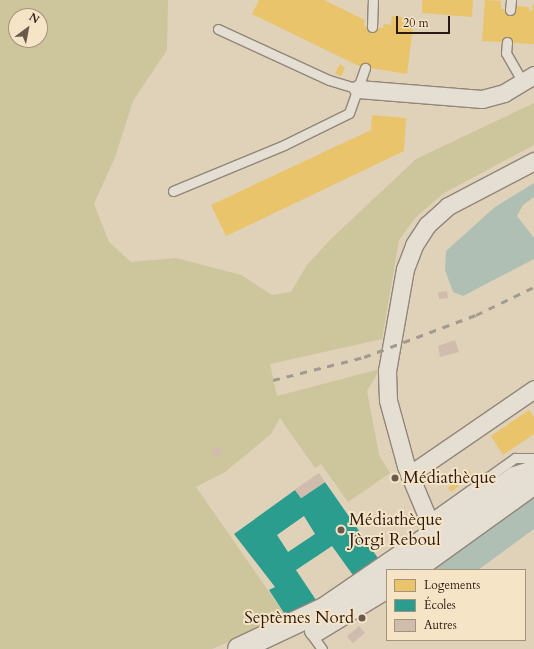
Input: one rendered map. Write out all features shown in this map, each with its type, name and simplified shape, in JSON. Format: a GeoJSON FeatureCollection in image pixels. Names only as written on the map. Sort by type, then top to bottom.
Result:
{"type":"FeatureCollection","features":[{"type":"Feature","properties":{"kind":"main road"},"geometry":{"type":"LineString","coordinates":[[393,569],[435,535],[515,478],[534,472]]}},
{"type":"Feature","properties":{"kind":"main road"},"geometry":{"type":"LineString","coordinates":[[414,569],[435,535],[534,483]]}},
{"type":"Feature","properties":{"kind":"main road"},"geometry":{"type":"LineString","coordinates":[[239,649],[312,634],[386,574]]}},
{"type":"Feature","properties":{"kind":"main road"},"geometry":{"type":"LineString","coordinates":[[275,649],[312,634],[386,588]]}},
{"type":"Feature","properties":{"kind":"street"},"geometry":{"type":"LineString","coordinates":[[358,89],[482,99],[504,93],[528,79]]}},
{"type":"Feature","properties":{"kind":"street"},"geometry":{"type":"LineString","coordinates":[[435,535],[409,475],[388,400],[388,371],[405,269],[414,245],[427,225],[448,206],[534,161]]}},
{"type":"Feature","properties":{"kind":"street"},"geometry":{"type":"LineString","coordinates":[[409,475],[534,389]]}},
{"type":"Feature","properties":{"kind":"lane"},"geometry":{"type":"LineString","coordinates":[[372,27],[373,0]]}},
{"type":"Feature","properties":{"kind":"lane"},"geometry":{"type":"LineString","coordinates":[[510,10],[511,0]]}},
{"type":"Feature","properties":{"kind":"lane"},"geometry":{"type":"LineString","coordinates":[[218,29],[329,80],[358,89]]}},
{"type":"Feature","properties":{"kind":"lane"},"geometry":{"type":"LineString","coordinates":[[507,42],[506,52],[528,79]]}},
{"type":"Feature","properties":{"kind":"lane"},"geometry":{"type":"LineString","coordinates":[[173,190],[284,145],[349,113],[365,68]]}},
{"type":"Feature","properties":{"kind":"lane"},"geometry":{"type":"LineString","coordinates":[[435,535],[516,458],[534,458]]}},
{"type":"Feature","properties":{"kind":"shaded area"},"geometry":{"type":"Polygon","coordinates":[[[0,0],[168,0],[167,50],[133,101],[115,157],[94,204],[109,242],[131,262],[176,258],[241,275],[272,295],[291,292],[307,265],[331,239],[416,159],[534,103],[534,145],[444,193],[416,217],[399,240],[382,339],[270,364],[277,396],[380,369],[367,391],[379,455],[390,473],[348,502],[321,464],[315,468],[280,418],[271,434],[225,472],[196,487],[286,616],[212,649],[0,649],[0,0]]]}},
{"type":"Feature","properties":{"kind":"shaded area"},"geometry":{"type":"Polygon","coordinates":[[[534,183],[534,197],[523,205],[517,216],[534,238],[534,259],[463,296],[453,292],[445,270],[446,251],[495,207],[534,183]]]}},
{"type":"Feature","properties":{"kind":"building: Logements"},"geometry":{"type":"Polygon","coordinates":[[[259,0],[324,0],[365,20],[364,26],[383,28],[384,24],[391,25],[392,16],[414,19],[407,74],[359,66],[252,14],[259,0]]]}},
{"type":"Feature","properties":{"kind":"building: Logements"},"geometry":{"type":"Polygon","coordinates":[[[422,0],[473,0],[472,17],[422,13],[422,0]]]}},
{"type":"Feature","properties":{"kind":"building: Logements"},"geometry":{"type":"Polygon","coordinates":[[[485,0],[501,1],[501,9],[517,10],[517,6],[529,7],[529,11],[533,10],[532,6],[534,4],[534,44],[482,41],[485,0]]]}},
{"type":"Feature","properties":{"kind":"building: Logements"},"geometry":{"type":"Polygon","coordinates":[[[340,64],[345,68],[341,76],[335,74],[340,64]]]}},
{"type":"Feature","properties":{"kind":"building: Logements"},"geometry":{"type":"Polygon","coordinates":[[[372,115],[406,118],[404,151],[226,236],[211,205],[371,130],[372,115]]]}},
{"type":"Feature","properties":{"kind":"building: Logements"},"geometry":{"type":"Polygon","coordinates":[[[529,410],[534,417],[534,434],[503,455],[491,436],[529,410]]]}},
{"type":"Feature","properties":{"kind":"building: Logements"},"geometry":{"type":"Polygon","coordinates":[[[469,471],[472,475],[465,480],[462,476],[469,471]]]}},
{"type":"Feature","properties":{"kind":"building: Logements"},"geometry":{"type":"Polygon","coordinates":[[[455,482],[459,486],[451,492],[448,488],[455,482]]]}},
{"type":"Feature","properties":{"kind":"building: Écoles"},"geometry":{"type":"Polygon","coordinates":[[[325,482],[380,561],[355,578],[332,546],[296,570],[316,600],[286,616],[269,590],[275,587],[234,534],[295,490],[301,498],[325,482]],[[304,516],[277,535],[288,552],[315,534],[304,516]]]}},
{"type":"Feature","properties":{"kind":"building: Autres"},"geometry":{"type":"Polygon","coordinates":[[[447,291],[448,298],[439,299],[438,292],[447,291]]]}},
{"type":"Feature","properties":{"kind":"building: Autres"},"geometry":{"type":"Polygon","coordinates":[[[455,340],[459,352],[440,357],[438,346],[455,340]]]}},
{"type":"Feature","properties":{"kind":"building: Autres"},"geometry":{"type":"Polygon","coordinates":[[[216,447],[221,452],[216,457],[211,452],[216,447]]]}},
{"type":"Feature","properties":{"kind":"building: Autres"},"geometry":{"type":"Polygon","coordinates":[[[319,473],[325,482],[301,498],[295,489],[319,473]]]}},
{"type":"Feature","properties":{"kind":"building: Autres"},"geometry":{"type":"Polygon","coordinates":[[[359,626],[365,633],[353,643],[347,636],[359,626]]]}},
{"type":"Feature","properties":{"kind":"waterway"},"geometry":{"type":"LineString","coordinates":[[452,569],[534,509]]}},
{"type":"Feature","properties":{"kind":"railway"},"geometry":{"type":"LineString","coordinates":[[273,380],[364,357],[476,315],[534,287]]}},
{"type":"Feature","properties":{"kind":"place","name":"Médiathèque"},"geometry":{"type":"Point","coordinates":[395,478]}},
{"type":"Feature","properties":{"kind":"place","name":"Médiathèque Jòrgi Reboul"},"geometry":{"type":"Point","coordinates":[341,530]}},
{"type":"Feature","properties":{"kind":"place","name":"Septèmes Nord"},"geometry":{"type":"Point","coordinates":[362,618]}}]}
